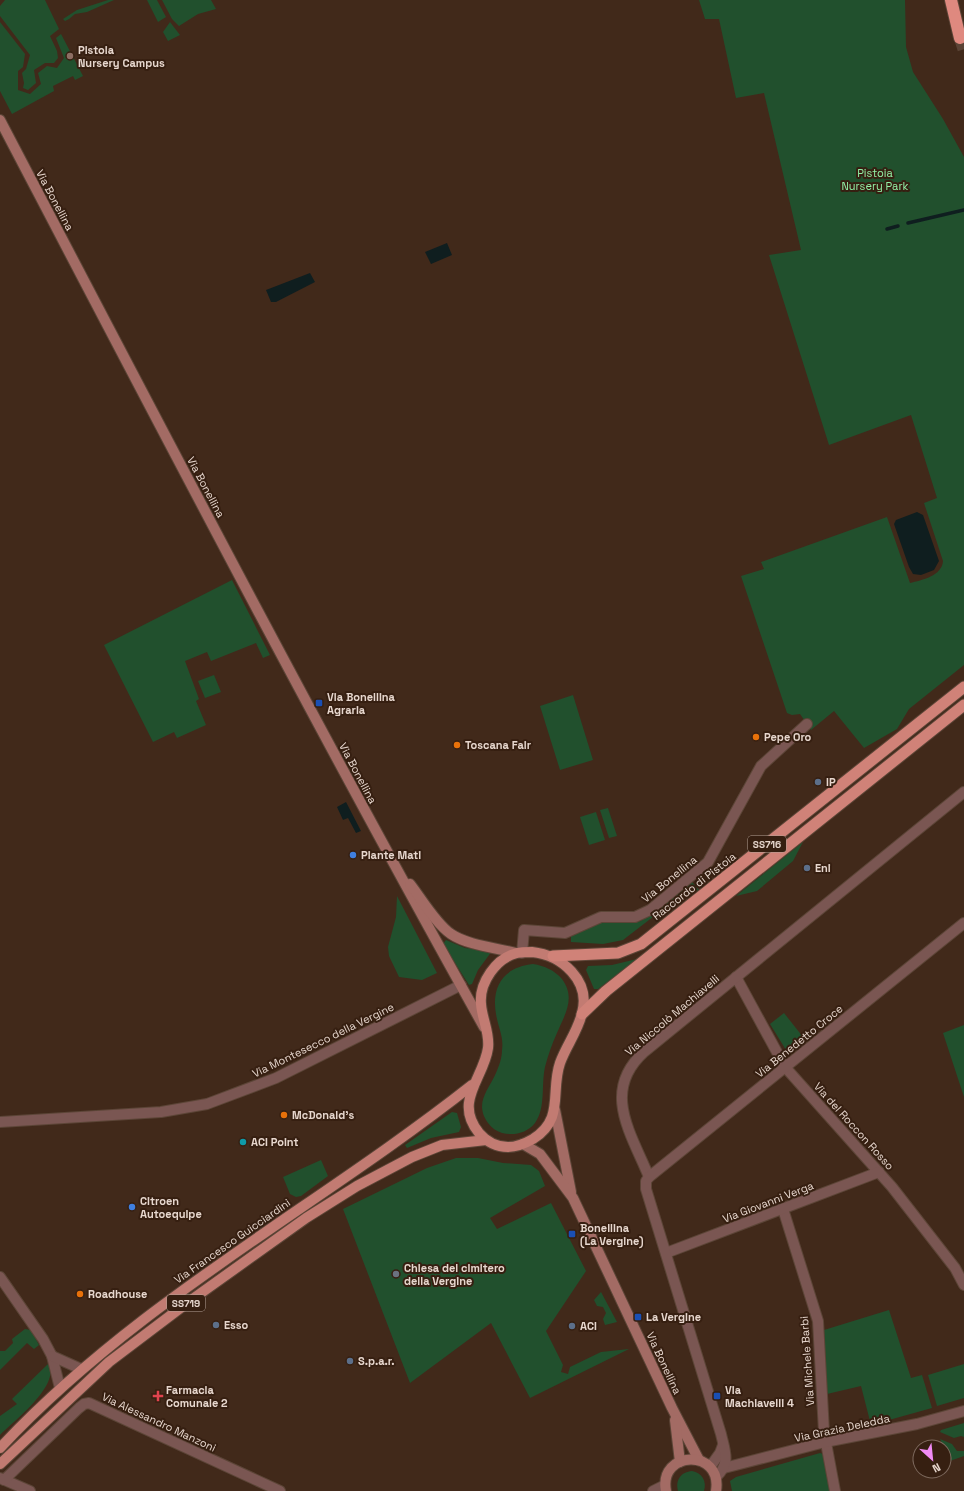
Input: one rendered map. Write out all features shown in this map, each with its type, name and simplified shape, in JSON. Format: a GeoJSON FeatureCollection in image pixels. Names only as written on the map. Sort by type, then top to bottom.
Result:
{"type":"FeatureCollection","features":[{"type":"Feature","properties":{"kind":"highway"},"geometry":{"type":"LineString","coordinates":[[951,0],[960,38]]}},
{"type":"Feature","properties":{"kind":"highway","name":"Raccordo di Pistoia"},"geometry":{"type":"LineString","coordinates":[[552,956],[618,953],[641,944],[964,687]]}},
{"type":"Feature","properties":{"kind":"highway","name":"SS716"},"geometry":{"type":"LineString","coordinates":[[582,1014],[606,991],[964,705]]}},
{"type":"Feature","properties":{"kind":"highway"},"geometry":{"type":"LineString","coordinates":[[909,749],[964,715]]}},
{"type":"Feature","properties":{"kind":"main road","name":"Via Bonellina"},"geometry":{"type":"LineString","coordinates":[[0,120],[209,519],[393,864],[487,1032]]}},
{"type":"Feature","properties":{"kind":"main road","name":"Via Bonellina"},"geometry":{"type":"LineString","coordinates":[[393,864],[441,925],[450,934],[462,939],[519,953]]}},
{"type":"Feature","properties":{"kind":"main road"},"geometry":{"type":"LineString","coordinates":[[519,953],[538,953],[552,956],[569,968],[579,984],[583,998],[582,1014],[558,1068],[555,1110],[551,1121],[544,1131],[524,1144],[507,1147],[486,1140],[476,1130],[470,1116],[469,1104],[472,1085],[486,1058],[488,1041],[480,1001],[483,986],[495,967],[506,958],[519,953]]}},
{"type":"Feature","properties":{"kind":"main road","name":"Via Francesco Guicciardini"},"geometry":{"type":"LineString","coordinates":[[0,1448],[81,1369],[166,1303],[290,1214],[400,1140],[472,1085]]}},
{"type":"Feature","properties":{"kind":"main road","name":"Via Bonellina"},"geometry":{"type":"LineString","coordinates":[[555,1110],[572,1198]]}},
{"type":"Feature","properties":{"kind":"main road","name":"Via Francesco Guicciardini"},"geometry":{"type":"LineString","coordinates":[[0,1464],[109,1362],[176,1311],[306,1218],[358,1186],[412,1157],[442,1145],[486,1140]]}},
{"type":"Feature","properties":{"kind":"main road","name":"Via Bonellina"},"geometry":{"type":"LineString","coordinates":[[524,1144],[540,1154],[572,1198],[672,1408],[699,1460]]}},
{"type":"Feature","properties":{"kind":"main road","name":"Via Bonellina"},"geometry":{"type":"LineString","coordinates":[[672,1408],[678,1436],[680,1462]]}},
{"type":"Feature","properties":{"kind":"main road"},"geometry":{"type":"LineString","coordinates":[[666,1488],[669,1471],[680,1462],[687,1459],[699,1460],[710,1467],[716,1477],[716,1491]]}},
{"type":"Feature","properties":{"kind":"street","name":"Via Bonellina"},"geometry":{"type":"LineString","coordinates":[[519,953],[524,930],[565,933],[601,917],[639,916],[650,910],[692,877],[710,859],[761,766],[807,724]]}},
{"type":"Feature","properties":{"kind":"street","name":"Via Niccolò Machiavelli"},"geometry":{"type":"LineString","coordinates":[[724,1468],[726,1460],[723,1445],[646,1186],[648,1177],[623,1109],[621,1094],[623,1080],[631,1065],[644,1052],[964,792]]}},
{"type":"Feature","properties":{"kind":"street","name":"Via Benedetto Croce"},"geometry":{"type":"LineString","coordinates":[[648,1177],[964,923]]}},
{"type":"Feature","properties":{"kind":"street","name":"Via del Roccon Rosso"},"geometry":{"type":"LineString","coordinates":[[736,977],[785,1067],[879,1172],[955,1268],[964,1285]]}},
{"type":"Feature","properties":{"kind":"street","name":"Via Montesecco della Vergine"},"geometry":{"type":"LineString","coordinates":[[0,1122],[176,1110],[207,1104],[240,1093],[294,1070],[461,985]]}},
{"type":"Feature","properties":{"kind":"street","name":"Via Giovanni Verga"},"geometry":{"type":"LineString","coordinates":[[666,1253],[879,1172]]}},
{"type":"Feature","properties":{"kind":"street","name":"Via Michele Barbi"},"geometry":{"type":"LineString","coordinates":[[783,1209],[818,1321],[825,1442],[834,1491]]}},
{"type":"Feature","properties":{"kind":"street"},"geometry":{"type":"LineString","coordinates":[[0,1277],[36,1327],[52,1356],[60,1388]]}},
{"type":"Feature","properties":{"kind":"street"},"geometry":{"type":"LineString","coordinates":[[52,1356],[81,1369]]}},
{"type":"Feature","properties":{"kind":"street","name":"Via Alessandro Manzoni"},"geometry":{"type":"LineString","coordinates":[[2,1479],[79,1408],[84,1404],[89,1403],[280,1491]]}},
{"type":"Feature","properties":{"kind":"street","name":"Via Grazia Deledda"},"geometry":{"type":"LineString","coordinates":[[724,1468],[825,1442],[917,1424],[964,1411]]}},
{"type":"Feature","properties":{"kind":"street"},"geometry":{"type":"LineString","coordinates":[[710,1467],[720,1453],[723,1445]]}},
{"type":"Feature","properties":{"kind":"street"},"geometry":{"type":"LineString","coordinates":[[716,1477],[724,1468]]}},
{"type":"Feature","properties":{"kind":"street"},"geometry":{"type":"LineString","coordinates":[[2,1479],[30,1491]]}},
{"type":"Feature","properties":{"kind":"street"},"geometry":{"type":"LineString","coordinates":[[653,1491],[666,1488]]}},
{"type":"Feature","properties":{"kind":"green space"},"geometry":{"type":"Polygon","coordinates":[[[5,0],[45,0],[59,29],[50,36],[57,51],[58,58],[54,63],[45,63],[34,70],[36,83],[28,90],[23,88],[24,83],[22,73],[26,69],[30,55],[0,16],[0,6],[5,0]]]}},
{"type":"Feature","properties":{"kind":"green space"},"geometry":{"type":"Polygon","coordinates":[[[108,0],[114,0],[87,12],[75,14],[65,21],[63,19],[77,10],[108,0]]]}},
{"type":"Feature","properties":{"kind":"green space"},"geometry":{"type":"Polygon","coordinates":[[[147,0],[157,0],[166,17],[158,22],[147,0]]]}},
{"type":"Feature","properties":{"kind":"green space"},"geometry":{"type":"Polygon","coordinates":[[[162,0],[211,0],[216,9],[198,14],[179,26],[172,19],[162,0]]]}},
{"type":"Feature","properties":{"kind":"green space","name":"Pistoia Nursery Park"},"geometry":{"type":"Polygon","coordinates":[[[699,0],[905,0],[906,47],[913,72],[943,119],[964,157],[964,665],[909,709],[897,729],[864,748],[834,711],[811,730],[800,714],[792,715],[787,713],[741,576],[764,569],[761,562],[887,517],[910,583],[925,579],[935,574],[939,570],[943,561],[924,503],[937,498],[911,415],[829,445],[769,255],[801,250],[764,93],[736,98],[719,19],[705,19],[699,0]]]}},
{"type":"Feature","properties":{"kind":"green space"},"geometry":{"type":"Polygon","coordinates":[[[0,22],[25,54],[23,67],[18,71],[18,90],[30,94],[41,84],[38,73],[47,66],[57,68],[64,58],[56,38],[61,34],[83,76],[75,80],[73,76],[53,86],[54,91],[12,114],[0,91],[0,22]]]}},
{"type":"Feature","properties":{"kind":"green space"},"geometry":{"type":"Polygon","coordinates":[[[170,22],[180,35],[168,41],[163,32],[170,22]]]}},
{"type":"Feature","properties":{"kind":"green space"},"geometry":{"type":"Polygon","coordinates":[[[232,580],[270,655],[263,658],[256,643],[211,661],[207,652],[185,661],[199,699],[196,701],[206,725],[177,738],[174,732],[153,742],[104,645],[232,580]]]}},
{"type":"Feature","properties":{"kind":"green space"},"geometry":{"type":"Polygon","coordinates":[[[214,675],[221,692],[205,698],[198,681],[214,675]]]}},
{"type":"Feature","properties":{"kind":"green space"},"geometry":{"type":"Polygon","coordinates":[[[573,695],[593,760],[560,770],[540,706],[573,695]]]}},
{"type":"Feature","properties":{"kind":"green space"},"geometry":{"type":"Polygon","coordinates":[[[608,808],[617,836],[609,838],[600,810],[608,808]]]}},
{"type":"Feature","properties":{"kind":"green space"},"geometry":{"type":"Polygon","coordinates":[[[596,812],[605,840],[589,845],[580,817],[596,812]]]}},
{"type":"Feature","properties":{"kind":"green space"},"geometry":{"type":"Polygon","coordinates":[[[803,842],[793,861],[757,891],[736,896],[803,842]]]}},
{"type":"Feature","properties":{"kind":"green space"},"geometry":{"type":"Polygon","coordinates":[[[692,882],[699,890],[684,893],[623,940],[603,944],[571,942],[571,936],[591,924],[605,921],[629,923],[641,921],[692,882]]]}},
{"type":"Feature","properties":{"kind":"green space"},"geometry":{"type":"Polygon","coordinates":[[[397,896],[437,973],[422,980],[399,977],[389,956],[388,947],[396,917],[397,896]]]}},
{"type":"Feature","properties":{"kind":"green space"},"geometry":{"type":"Polygon","coordinates":[[[446,940],[465,948],[492,951],[478,970],[472,984],[469,985],[443,944],[446,940]]]}},
{"type":"Feature","properties":{"kind":"green space"},"geometry":{"type":"Polygon","coordinates":[[[637,959],[598,989],[594,989],[586,970],[588,966],[612,965],[637,959]]]}},
{"type":"Feature","properties":{"kind":"green space"},"geometry":{"type":"Polygon","coordinates":[[[533,964],[549,969],[562,979],[568,993],[568,1006],[546,1063],[541,1110],[538,1117],[535,1123],[528,1129],[516,1134],[507,1134],[494,1129],[488,1123],[482,1109],[482,1103],[486,1091],[497,1070],[502,1053],[502,1036],[496,1014],[496,995],[498,987],[507,974],[514,969],[533,964]]]}},
{"type":"Feature","properties":{"kind":"green space"},"geometry":{"type":"Polygon","coordinates":[[[784,1013],[803,1037],[786,1050],[770,1024],[784,1013]]]}},
{"type":"Feature","properties":{"kind":"green space"},"geometry":{"type":"Polygon","coordinates":[[[964,1025],[964,1097],[943,1033],[964,1025]]]}},
{"type":"Feature","properties":{"kind":"green space"},"geometry":{"type":"Polygon","coordinates":[[[452,1112],[457,1113],[461,1127],[459,1132],[431,1138],[407,1148],[405,1145],[452,1112]]]}},
{"type":"Feature","properties":{"kind":"green space"},"geometry":{"type":"Polygon","coordinates":[[[456,1158],[478,1158],[503,1163],[531,1165],[539,1171],[545,1186],[490,1218],[497,1229],[551,1203],[586,1271],[546,1331],[563,1365],[561,1372],[568,1374],[570,1367],[601,1352],[629,1349],[530,1398],[491,1323],[410,1383],[343,1209],[427,1168],[456,1158]]]}},
{"type":"Feature","properties":{"kind":"green space"},"geometry":{"type":"Polygon","coordinates":[[[321,1160],[328,1176],[301,1196],[296,1197],[290,1194],[283,1177],[321,1160]]]}},
{"type":"Feature","properties":{"kind":"green space"},"geometry":{"type":"Polygon","coordinates":[[[601,1292],[617,1322],[605,1325],[603,1319],[606,1313],[603,1307],[597,1306],[594,1300],[601,1292]]]}},
{"type":"Feature","properties":{"kind":"green space"},"geometry":{"type":"Polygon","coordinates":[[[889,1310],[911,1378],[922,1375],[932,1408],[871,1425],[861,1386],[827,1394],[824,1330],[889,1310]]]}},
{"type":"Feature","properties":{"kind":"green space"},"geometry":{"type":"Polygon","coordinates":[[[25,1329],[31,1330],[39,1345],[34,1349],[27,1343],[0,1370],[0,1351],[5,1351],[13,1343],[12,1339],[25,1329]]]}},
{"type":"Feature","properties":{"kind":"green space"},"geometry":{"type":"Polygon","coordinates":[[[48,1364],[50,1372],[48,1382],[42,1392],[25,1412],[0,1435],[0,1416],[17,1404],[12,1399],[48,1364]]]}},
{"type":"Feature","properties":{"kind":"green space"},"geometry":{"type":"Polygon","coordinates":[[[964,1364],[964,1398],[937,1406],[928,1375],[964,1364]]]}},
{"type":"Feature","properties":{"kind":"green space"},"geometry":{"type":"Polygon","coordinates":[[[964,1423],[964,1437],[961,1436],[954,1438],[940,1432],[941,1430],[964,1423]]]}},
{"type":"Feature","properties":{"kind":"green space"},"geometry":{"type":"Polygon","coordinates":[[[952,1444],[957,1451],[964,1451],[964,1456],[952,1460],[952,1444]]]}},
{"type":"Feature","properties":{"kind":"green space"},"geometry":{"type":"Polygon","coordinates":[[[820,1453],[823,1454],[830,1491],[732,1491],[730,1481],[736,1477],[820,1453]]]}},
{"type":"Feature","properties":{"kind":"green space"},"geometry":{"type":"Polygon","coordinates":[[[692,1471],[696,1472],[703,1478],[705,1484],[704,1491],[678,1491],[677,1483],[680,1477],[685,1473],[692,1471]]]}},
{"type":"Feature","properties":{"kind":"shaded area"},"geometry":{"type":"Polygon","coordinates":[[[447,243],[452,255],[431,264],[425,252],[447,243]]]}},
{"type":"Feature","properties":{"kind":"shaded area"},"geometry":{"type":"Polygon","coordinates":[[[310,273],[315,282],[276,302],[271,302],[266,290],[310,273]]]}},
{"type":"Feature","properties":{"kind":"shaded area"},"geometry":{"type":"Polygon","coordinates":[[[917,512],[923,515],[939,561],[934,570],[921,575],[913,574],[909,567],[894,524],[896,520],[917,512]]]}},
{"type":"Feature","properties":{"kind":"shaded area"},"geometry":{"type":"Polygon","coordinates":[[[346,802],[361,831],[356,833],[348,818],[343,820],[337,807],[346,802]]]}},
{"type":"Feature","properties":{"kind":"waterway"},"geometry":{"type":"LineString","coordinates":[[908,223],[964,210]]}},
{"type":"Feature","properties":{"kind":"waterway"},"geometry":{"type":"LineString","coordinates":[[887,229],[898,226]]}},
{"type":"Feature","properties":{"kind":"tunnel"},"geometry":{"type":"LineString","coordinates":[[960,38],[964,51]]}},
{"type":"Feature","properties":{"kind":"place","name":"Pistoia Nursery Campus"},"geometry":{"type":"Point","coordinates":[70,56]}},
{"type":"Feature","properties":{"kind":"place","name":"Via Bonellina Agraria"},"geometry":{"type":"Point","coordinates":[319,703]}},
{"type":"Feature","properties":{"kind":"place","name":"Pepe Oro"},"geometry":{"type":"Point","coordinates":[756,737]}},
{"type":"Feature","properties":{"kind":"place","name":"Toscana Fair"},"geometry":{"type":"Point","coordinates":[457,745]}},
{"type":"Feature","properties":{"kind":"place","name":"IP"},"geometry":{"type":"Point","coordinates":[818,782]}},
{"type":"Feature","properties":{"kind":"place","name":"Piante Mati"},"geometry":{"type":"Point","coordinates":[353,855]}},
{"type":"Feature","properties":{"kind":"place","name":"Eni"},"geometry":{"type":"Point","coordinates":[807,868]}},
{"type":"Feature","properties":{"kind":"place","name":"McDonald's"},"geometry":{"type":"Point","coordinates":[284,1115]}},
{"type":"Feature","properties":{"kind":"place","name":"ACI Point"},"geometry":{"type":"Point","coordinates":[243,1142]}},
{"type":"Feature","properties":{"kind":"place","name":"Citroen Autoequipe"},"geometry":{"type":"Point","coordinates":[132,1207]}},
{"type":"Feature","properties":{"kind":"place","name":"Bonellina (La Vergine)"},"geometry":{"type":"Point","coordinates":[572,1234]}},
{"type":"Feature","properties":{"kind":"place","name":"Chiesa del cimitero della Vergine"},"geometry":{"type":"Point","coordinates":[396,1274]}},
{"type":"Feature","properties":{"kind":"place","name":"Roadhouse"},"geometry":{"type":"Point","coordinates":[80,1294]}},
{"type":"Feature","properties":{"kind":"place","name":"La Vergine"},"geometry":{"type":"Point","coordinates":[638,1317]}},
{"type":"Feature","properties":{"kind":"place","name":"Esso"},"geometry":{"type":"Point","coordinates":[216,1325]}},
{"type":"Feature","properties":{"kind":"place","name":"ACI"},"geometry":{"type":"Point","coordinates":[572,1326]}},
{"type":"Feature","properties":{"kind":"place","name":"S.p.a.r."},"geometry":{"type":"Point","coordinates":[350,1361]}},
{"type":"Feature","properties":{"kind":"place","name":"Farmacia Comunale 2"},"geometry":{"type":"Point","coordinates":[158,1396]}},
{"type":"Feature","properties":{"kind":"place","name":"Via Machiavelli 4"},"geometry":{"type":"Point","coordinates":[717,1396]}}]}
